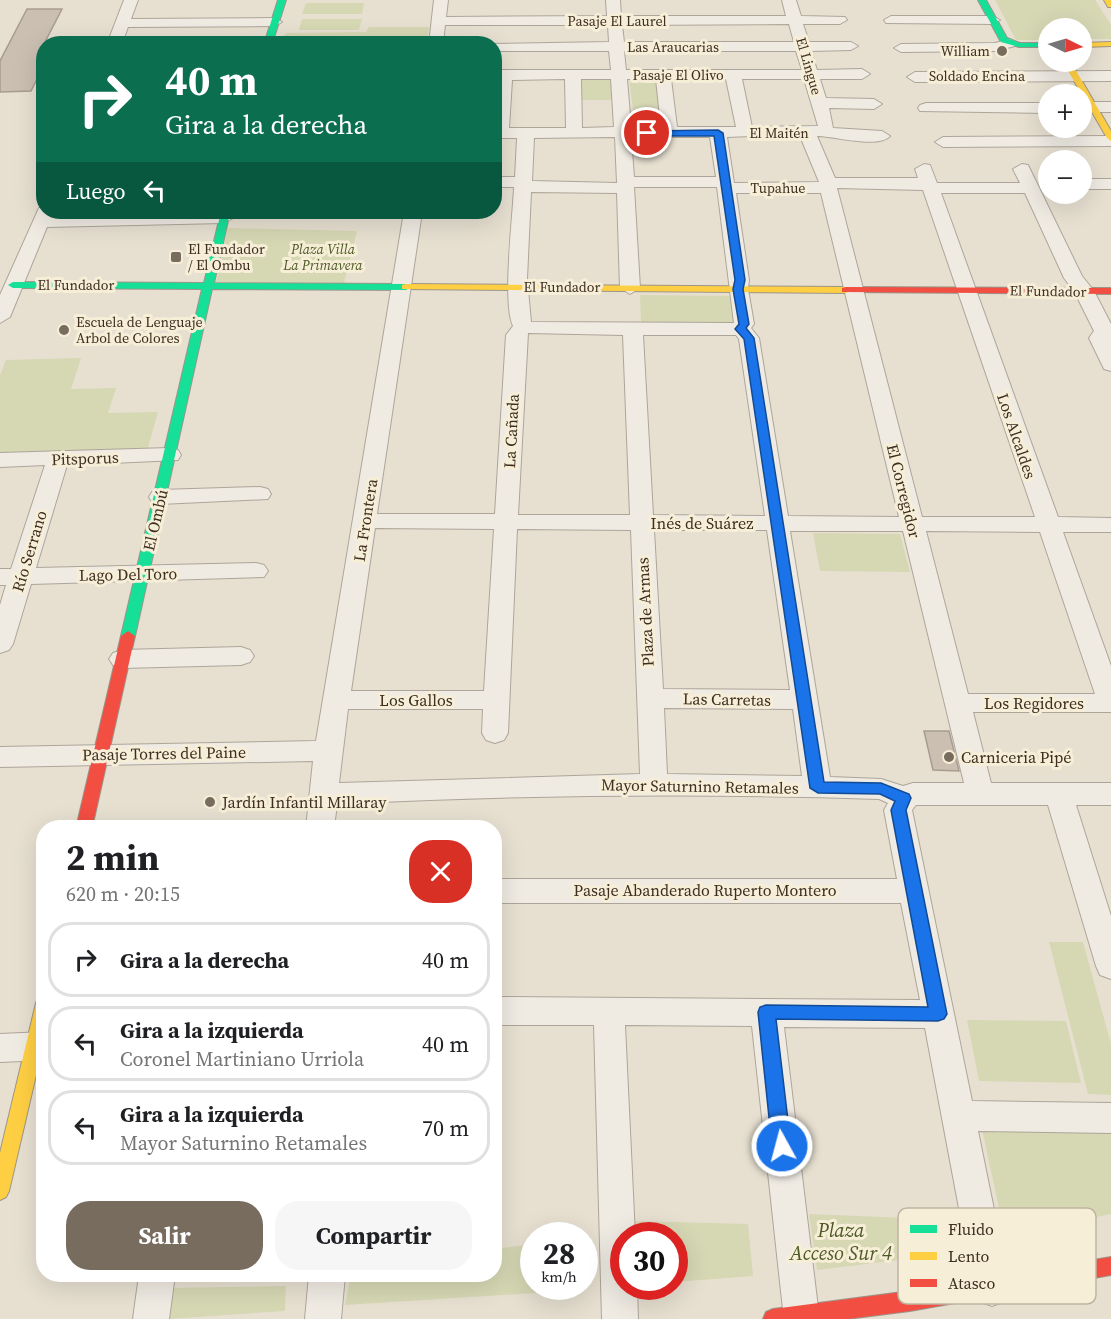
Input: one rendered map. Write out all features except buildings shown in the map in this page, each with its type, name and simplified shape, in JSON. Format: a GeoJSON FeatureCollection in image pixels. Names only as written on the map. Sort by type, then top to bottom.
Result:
{"type":"FeatureCollection","features":[{"type":"Feature","properties":{"kind":"street"},"geometry":{"type":"LineString","coordinates":[[117,36],[131,0]]}},
{"type":"Feature","properties":{"kind":"street"},"geometry":{"type":"LineString","coordinates":[[271,36],[282,0]]}},
{"type":"Feature","properties":{"kind":"street"},"geometry":{"type":"LineString","coordinates":[[437,36],[441,0]]}},
{"type":"Feature","properties":{"kind":"street"},"geometry":{"type":"LineString","coordinates":[[613,0],[623,133],[630,288]]}},
{"type":"Feature","properties":{"kind":"street","name":"El Lingue"},"geometry":{"type":"LineString","coordinates":[[789,0],[827,128],[816,132],[828,185]]}},
{"type":"Feature","properties":{"kind":"street"},"geometry":{"type":"LineString","coordinates":[[982,0],[1004,40],[1010,43]]}},
{"type":"Feature","properties":{"kind":"street"},"geometry":{"type":"LineString","coordinates":[[1108,0],[1111,4]]}},
{"type":"Feature","properties":{"kind":"street","name":"Pasaje El Laurel"},"geometry":{"type":"LineString","coordinates":[[438,21],[840,20]]}},
{"type":"Feature","properties":{"kind":"street"},"geometry":{"type":"LineString","coordinates":[[891,20],[993,20]]}},
{"type":"Feature","properties":{"kind":"street"},"geometry":{"type":"LineString","coordinates":[[122,23],[275,22]]}},
{"type":"Feature","properties":{"kind":"street"},"geometry":{"type":"LineString","coordinates":[[902,48],[995,47],[1010,43],[1038,44]]}},
{"type":"Feature","properties":{"kind":"street"},"geometry":{"type":"LineString","coordinates":[[1092,45],[1111,44]]}},
{"type":"Feature","properties":{"kind":"street","name":"Las Araucarias"},"geometry":{"type":"LineString","coordinates":[[502,47],[851,46]]}},
{"type":"Feature","properties":{"kind":"street"},"geometry":{"type":"LineString","coordinates":[[1073,72],[1079,84]]}},
{"type":"Feature","properties":{"kind":"street","name":"Pasaje El Olivo"},"geometry":{"type":"LineString","coordinates":[[502,75],[862,74]]}},
{"type":"Feature","properties":{"kind":"street"},"geometry":{"type":"LineString","coordinates":[[573,75],[574,133]]}},
{"type":"Feature","properties":{"kind":"street"},"geometry":{"type":"LineString","coordinates":[[663,75],[670,133]]}},
{"type":"Feature","properties":{"kind":"street"},"geometry":{"type":"LineString","coordinates":[[733,75],[746,133]]}},
{"type":"Feature","properties":{"kind":"street","name":"Soldado Encina"},"geometry":{"type":"LineString","coordinates":[[915,76],[1111,76]]}},
{"type":"Feature","properties":{"kind":"street"},"geometry":{"type":"LineString","coordinates":[[820,104],[874,104]]}},
{"type":"Feature","properties":{"kind":"street"},"geometry":{"type":"LineString","coordinates":[[1092,107],[1111,107]]}},
{"type":"Feature","properties":{"kind":"street"},"geometry":{"type":"LineString","coordinates":[[926,108],[1038,108]]}},
{"type":"Feature","properties":{"kind":"street"},"geometry":{"type":"LineString","coordinates":[[1092,113],[1111,139]]}},
{"type":"Feature","properties":{"kind":"street","name":"El Maitén"},"geometry":{"type":"LineString","coordinates":[[502,133],[816,132],[882,136]]}},
{"type":"Feature","properties":{"kind":"street","name":"La Cañada"},"geometry":{"type":"LineString","coordinates":[[495,733],[516,335],[523,326],[520,320],[521,287],[518,279],[526,133]]}},
{"type":"Feature","properties":{"kind":"street"},"geometry":{"type":"LineString","coordinates":[[718,133],[740,280],[738,289],[744,324],[741,329]]}},
{"type":"Feature","properties":{"kind":"street"},"geometry":{"type":"LineString","coordinates":[[943,142],[1111,139]]}},
{"type":"Feature","properties":{"kind":"street","name":"Tupahue"},"geometry":{"type":"LineString","coordinates":[[502,182],[828,185],[928,180],[1032,181]]}},
{"type":"Feature","properties":{"kind":"street","name":"Los Alcaldes"},"geometry":{"type":"LineString","coordinates":[[928,180],[1111,702]]}},
{"type":"Feature","properties":{"kind":"street"},"geometry":{"type":"LineString","coordinates":[[1032,181],[1073,278],[1084,291],[1099,324],[1108,331],[1099,338],[1111,365]]}},
{"type":"Feature","properties":{"kind":"street"},"geometry":{"type":"LineString","coordinates":[[1092,184],[1111,184]]}},
{"type":"Feature","properties":{"kind":"street","name":"El Corregidor"},"geometry":{"type":"LineString","coordinates":[[828,185],[980,794]]}},
{"type":"Feature","properties":{"kind":"street"},"geometry":{"type":"LineString","coordinates":[[0,317],[41,219]]}},
{"type":"Feature","properties":{"kind":"street","name":"El Ombú"},"geometry":{"type":"LineString","coordinates":[[86,820],[224,219]]}},
{"type":"Feature","properties":{"kind":"street","name":"La Frontera"},"geometry":{"type":"LineString","coordinates":[[320,820],[328,751],[412,219]]}},
{"type":"Feature","properties":{"kind":"street","name":"El Fundador"},"geometry":{"type":"LineString","coordinates":[[13,285],[1111,291]]}},
{"type":"Feature","properties":{"kind":"street"},"geometry":{"type":"LineString","coordinates":[[523,326],[531,328],[741,329],[749,338],[818,788]]}},
{"type":"Feature","properties":{"kind":"street","name":"Plaza de Armas"},"geometry":{"type":"LineString","coordinates":[[633,329],[640,523],[654,786]]}},
{"type":"Feature","properties":{"kind":"street","name":"Pitsporus"},"geometry":{"type":"LineString","coordinates":[[0,460],[170,455]]}},
{"type":"Feature","properties":{"kind":"street","name":"Río Serrano"},"geometry":{"type":"LineString","coordinates":[[0,644],[11,577],[58,458]]}},
{"type":"Feature","properties":{"kind":"street"},"geometry":{"type":"LineString","coordinates":[[160,497],[260,494]]}},
{"type":"Feature","properties":{"kind":"street","name":"Inés de Suárez"},"geometry":{"type":"LineString","coordinates":[[365,521],[1111,525]]}},
{"type":"Feature","properties":{"kind":"street","name":"Lago Del Toro"},"geometry":{"type":"LineString","coordinates":[[11,577],[256,571]]}},
{"type":"Feature","properties":{"kind":"street"},"geometry":{"type":"LineString","coordinates":[[122,659],[241,656]]}},
{"type":"Feature","properties":{"kind":"street","name":"Las Carretas"},"geometry":{"type":"LineString","coordinates":[[650,698],[804,700]]}},
{"type":"Feature","properties":{"kind":"street","name":"Los Gallos"},"geometry":{"type":"LineString","coordinates":[[336,700],[497,700]]}},
{"type":"Feature","properties":{"kind":"street","name":"Los Regidores"},"geometry":{"type":"LineString","coordinates":[[957,703],[1111,702]]}},
{"type":"Feature","properties":{"kind":"street","name":"Pasaje Torres del Paine"},"geometry":{"type":"LineString","coordinates":[[0,758],[101,754],[328,751]]}},
{"type":"Feature","properties":{"kind":"street","name":"Mayor Saturnino Retamales"},"geometry":{"type":"LineString","coordinates":[[322,794],[493,786],[881,789],[904,798],[913,794],[1111,794]]}},
{"type":"Feature","properties":{"kind":"street"},"geometry":{"type":"LineString","coordinates":[[1059,794],[1111,966]]}},
{"type":"Feature","properties":{"kind":"street"},"geometry":{"type":"LineString","coordinates":[[904,798],[898,810],[976,1208]]}},
{"type":"Feature","properties":{"kind":"street","name":"Pasaje Abanderado Ruperto Montero"},"geometry":{"type":"LineString","coordinates":[[502,891],[914,891]]}},
{"type":"Feature","properties":{"kind":"street"},"geometry":{"type":"LineString","coordinates":[[502,1011],[938,1014]]}},
{"type":"Feature","properties":{"kind":"street"},"geometry":{"type":"LineString","coordinates":[[609,1011],[620,1319]]}},
{"type":"Feature","properties":{"kind":"street"},"geometry":{"type":"LineString","coordinates":[[766,1012],[787,1318],[898,1302]]}},
{"type":"Feature","properties":{"kind":"street"},"geometry":{"type":"LineString","coordinates":[[0,1048],[36,1046]]}},
{"type":"Feature","properties":{"kind":"street"},"geometry":{"type":"LineString","coordinates":[[0,1191],[36,1054]]}},
{"type":"Feature","properties":{"kind":"street"},"geometry":{"type":"LineString","coordinates":[[958,1116],[1111,1118]]}},
{"type":"Feature","properties":{"kind":"street"},"geometry":{"type":"LineString","coordinates":[[1096,1269],[1111,1266]]}},
{"type":"Feature","properties":{"kind":"street"},"geometry":{"type":"LineString","coordinates":[[151,1319],[156,1282]]}},
{"type":"Feature","properties":{"kind":"street"},"geometry":{"type":"LineString","coordinates":[[323,1319],[326,1282]]}},
{"type":"Feature","properties":{"kind":"green space"},"geometry":{"type":"Polygon","coordinates":[[[995,0],[1095,0],[1111,25],[1111,39],[1092,39],[1092,18],[1038,18],[1038,40],[1016,40],[995,0]]]}},
{"type":"Feature","properties":{"kind":"green space"},"geometry":{"type":"Polygon","coordinates":[[[306,3],[364,3],[362,14],[302,14],[306,3]]]}},
{"type":"Feature","properties":{"kind":"green space"},"geometry":{"type":"Polygon","coordinates":[[[302,19],[362,19],[359,30],[299,30],[302,19]]]}},
{"type":"Feature","properties":{"kind":"green space"},"geometry":{"type":"Polygon","coordinates":[[[369,27],[429,27],[428,36],[284,36],[286,33],[366,32],[369,27]]]}},
{"type":"Feature","properties":{"kind":"green space"},"geometry":{"type":"Polygon","coordinates":[[[580,77],[611,80],[612,100],[580,100],[580,77]]]}},
{"type":"Feature","properties":{"kind":"green space"},"geometry":{"type":"Polygon","coordinates":[[[629,77],[658,77],[665,129],[635,127],[629,77]]]}},
{"type":"Feature","properties":{"kind":"green space","name":"Plaza Villa La Primavera"},"geometry":{"type":"Polygon","coordinates":[[[228,228],[357,231],[344,283],[216,282],[228,228]]]}},
{"type":"Feature","properties":{"kind":"green space"},"geometry":{"type":"Polygon","coordinates":[[[640,295],[732,296],[736,323],[641,322],[640,295]]]}},
{"type":"Feature","properties":{"kind":"green space"},"geometry":{"type":"Polygon","coordinates":[[[81,358],[71,389],[116,388],[108,413],[158,412],[147,451],[0,454],[0,375],[6,360],[81,358]]]}},
{"type":"Feature","properties":{"kind":"green space"},"geometry":{"type":"Polygon","coordinates":[[[813,533],[900,534],[910,572],[820,571],[813,533]]]}},
{"type":"Feature","properties":{"kind":"green space"},"geometry":{"type":"Polygon","coordinates":[[[1049,942],[1083,942],[1111,1044],[1111,1095],[1088,1094],[1049,942]]]}},
{"type":"Feature","properties":{"kind":"green space"},"geometry":{"type":"Polygon","coordinates":[[[967,1020],[1066,1021],[1081,1083],[979,1081],[967,1020]]]}},
{"type":"Feature","properties":{"kind":"green space"},"geometry":{"type":"Polygon","coordinates":[[[982,1129],[1111,1129],[1111,1214],[1096,1217],[1096,1208],[999,1208],[982,1129]]]}},
{"type":"Feature","properties":{"kind":"green space","name":"Plaza Acceso Sur 4"},"geometry":{"type":"Polygon","coordinates":[[[809,1214],[898,1218],[898,1260],[817,1270],[809,1214]]]}},
{"type":"Feature","properties":{"kind":"green space"},"geometry":{"type":"Polygon","coordinates":[[[688,1222],[748,1224],[753,1276],[688,1281],[688,1222]]]}},
{"type":"Feature","properties":{"kind":"green space"},"geometry":{"type":"Polygon","coordinates":[[[520,1246],[520,1294],[345,1305],[350,1282],[502,1282],[502,1248],[520,1246]]]}},
{"type":"Feature","properties":{"kind":"green space"},"geometry":{"type":"Polygon","coordinates":[[[286,1286],[285,1311],[168,1319],[170,1288],[286,1286]]]}},
{"type":"Feature","properties":{"kind":"traffic: fast"},"geometry":{"type":"LineString","coordinates":[[271,36],[282,0]]}},
{"type":"Feature","properties":{"kind":"traffic: fast"},"geometry":{"type":"LineString","coordinates":[[982,0],[1004,40],[1019,45],[1038,45]]}},
{"type":"Feature","properties":{"kind":"traffic: fast"},"geometry":{"type":"LineString","coordinates":[[128,636],[223,219]]}},
{"type":"Feature","properties":{"kind":"traffic: fast"},"geometry":{"type":"LineString","coordinates":[[13,285],[406,287]]}},
{"type":"Feature","properties":{"kind":"traffic: slow"},"geometry":{"type":"LineString","coordinates":[[1108,0],[1111,5]]}},
{"type":"Feature","properties":{"kind":"traffic: slow"},"geometry":{"type":"LineString","coordinates":[[1092,45],[1111,44]]}},
{"type":"Feature","properties":{"kind":"traffic: slow"},"geometry":{"type":"LineString","coordinates":[[1073,72],[1111,138]]}},
{"type":"Feature","properties":{"kind":"traffic: slow"},"geometry":{"type":"LineString","coordinates":[[406,287],[846,290]]}},
{"type":"Feature","properties":{"kind":"traffic: slow"},"geometry":{"type":"LineString","coordinates":[[0,1191],[36,1037]]}},
{"type":"Feature","properties":{"kind":"traffic: jam"},"geometry":{"type":"LineString","coordinates":[[846,290],[1111,291]]}},
{"type":"Feature","properties":{"kind":"traffic: jam"},"geometry":{"type":"LineString","coordinates":[[86,820],[128,636]]}},
{"type":"Feature","properties":{"kind":"traffic: jam"},"geometry":{"type":"LineString","coordinates":[[1096,1269],[1111,1266]]}},
{"type":"Feature","properties":{"kind":"traffic: jam"},"geometry":{"type":"LineString","coordinates":[[773,1319],[898,1303]]}},
{"type":"Feature","properties":{"kind":"place","name":"William"},"geometry":{"type":"Point","coordinates":[1002,51]}},
{"type":"Feature","properties":{"kind":"place","name":"El Fundador / El Ombu"},"geometry":{"type":"Point","coordinates":[176,257]}},
{"type":"Feature","properties":{"kind":"place","name":"Escuela de Lenguaje Arbol de Colores"},"geometry":{"type":"Point","coordinates":[64,330]}},
{"type":"Feature","properties":{"kind":"place","name":"Carniceria Pipé"},"geometry":{"type":"Point","coordinates":[949,757]}},
{"type":"Feature","properties":{"kind":"place","name":"Jardín Infantil Millaray"},"geometry":{"type":"Point","coordinates":[210,802]}},
{"type":"Feature","properties":{"kind":"route"},"geometry":{"type":"LineString","coordinates":[[647,133],[718,133],[740,280],[738,289],[744,324],[741,329],[747,333],[749,338],[818,788],[881,789],[904,798],[898,810],[938,1014],[766,1012],[782,1146]]}}]}
